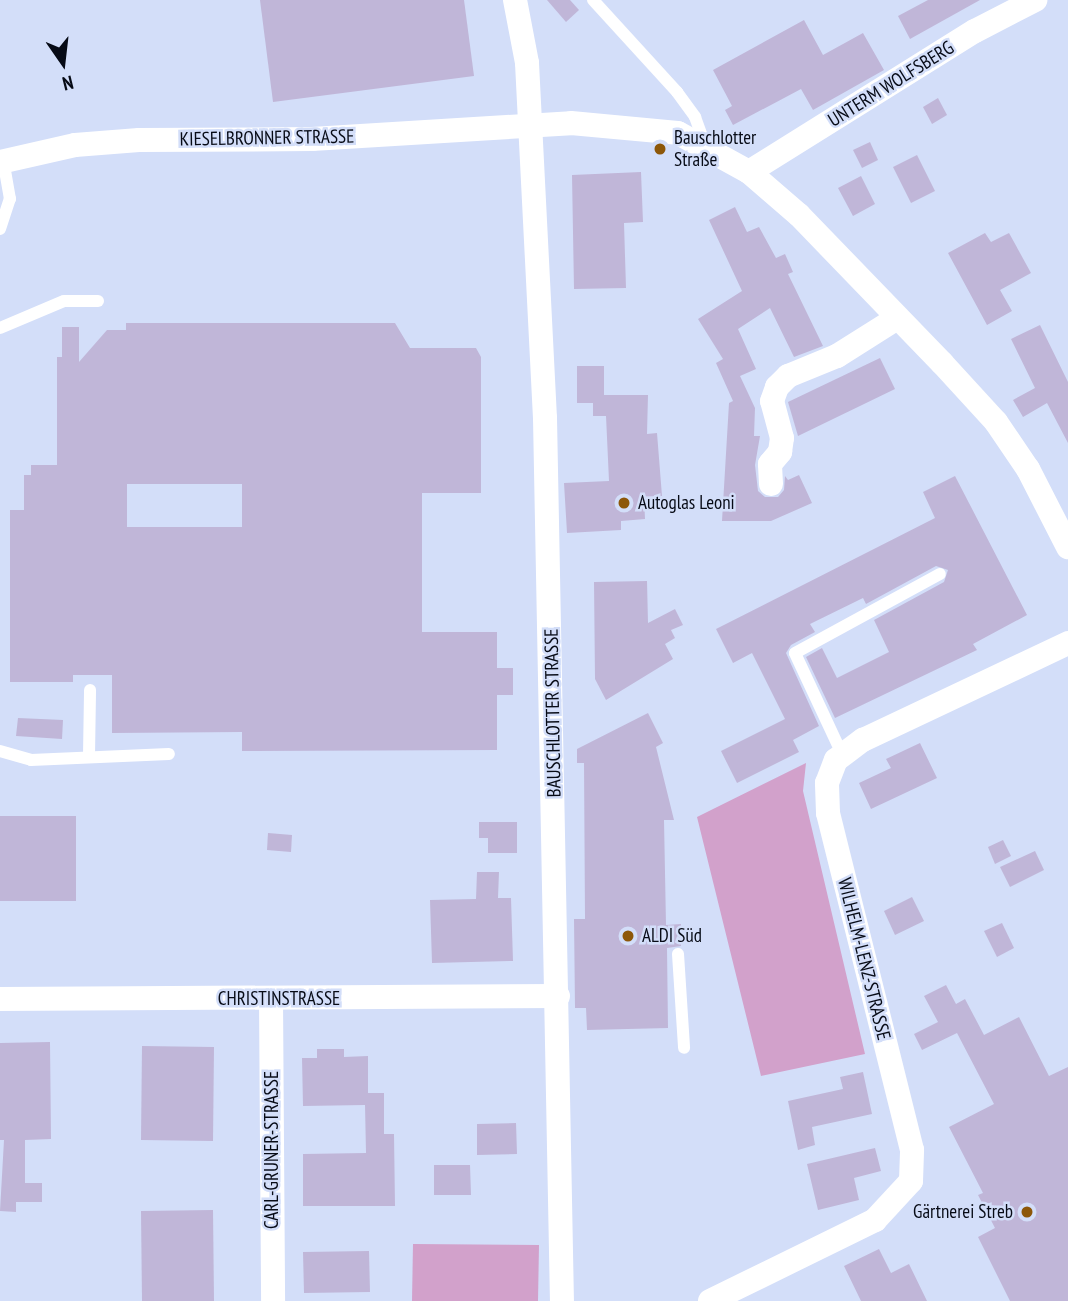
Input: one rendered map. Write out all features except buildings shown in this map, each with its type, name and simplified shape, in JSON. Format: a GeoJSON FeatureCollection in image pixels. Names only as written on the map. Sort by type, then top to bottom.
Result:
{"type":"FeatureCollection","features":[{"type":"Feature","properties":{"kind":"street","name":"BAUSCHLOTTER STRASSE"},"geometry":{"type":"LineString","coordinates":[[515,0],[523,27],[532,125],[546,446],[562,1301]]}},
{"type":"Feature","properties":{"kind":"street","name":"UNTERM WOLFSBERG"},"geometry":{"type":"LineString","coordinates":[[749,172],[975,31],[1035,0]]}},
{"type":"Feature","properties":{"kind":"street","name":"KIESELBRONNER STRASSE"},"geometry":{"type":"LineString","coordinates":[[2,161],[109,141],[312,139],[532,125],[646,127],[678,133],[749,172],[799,215],[996,422],[1028,469],[1068,547]]}},
{"type":"Feature","properties":{"kind":"street"},"geometry":{"type":"LineString","coordinates":[[771,484],[770,464],[780,452],[782,438],[772,401],[777,387],[788,376],[837,356],[897,317]]}},
{"type":"Feature","properties":{"kind":"street"},"geometry":{"type":"LineString","coordinates":[[842,754],[1068,643]]}},
{"type":"Feature","properties":{"kind":"street","name":"WILHELM-LENZ-STRASSE"},"geometry":{"type":"LineString","coordinates":[[710,1301],[875,1220],[911,1181],[912,1150],[828,813],[827,783],[842,754]]}},
{"type":"Feature","properties":{"kind":"street","name":"CHRISTINSTRASSE"},"geometry":{"type":"LineString","coordinates":[[0,999],[558,996]]}},
{"type":"Feature","properties":{"kind":"street","name":"CARL-GRUNER-STRASSE"},"geometry":{"type":"LineString","coordinates":[[271,999],[273,1301]]}},
{"type":"Feature","properties":{"kind":"lane"},"geometry":{"type":"LineString","coordinates":[[593,0],[677,92],[695,117],[706,147]]}},
{"type":"Feature","properties":{"kind":"lane","name":"KIESELBRONNER STRASSE"},"geometry":{"type":"LineString","coordinates":[[0,229],[10,199],[2,161]]}},
{"type":"Feature","properties":{"kind":"lane"},"geometry":{"type":"LineString","coordinates":[[0,328],[64,301],[98,301]]}},
{"type":"Feature","properties":{"kind":"lane"},"geometry":{"type":"LineString","coordinates":[[842,754],[795,653],[940,574]]}},
{"type":"Feature","properties":{"kind":"lane"},"geometry":{"type":"LineString","coordinates":[[89,756],[90,690]]}},
{"type":"Feature","properties":{"kind":"lane"},"geometry":{"type":"LineString","coordinates":[[0,751],[31,760],[169,754]]}},
{"type":"Feature","properties":{"kind":"lane"},"geometry":{"type":"LineString","coordinates":[[678,954],[684,1048]]}},
{"type":"Feature","properties":{"kind":"shaded area"},"geometry":{"type":"Polygon","coordinates":[[[806,763],[803,791],[865,1054],[761,1076],[697,817],[806,763]]]}},
{"type":"Feature","properties":{"kind":"shaded area"},"geometry":{"type":"Polygon","coordinates":[[[413,1244],[539,1245],[538,1301],[412,1301],[413,1244]]]}},
{"type":"Feature","properties":{"kind":"place","name":"Bauschlotter Straße"},"geometry":{"type":"Point","coordinates":[660,149]}},
{"type":"Feature","properties":{"kind":"place","name":"Autoglas Leoni"},"geometry":{"type":"Point","coordinates":[624,503]}},
{"type":"Feature","properties":{"kind":"place","name":"ALDI Süd"},"geometry":{"type":"Point","coordinates":[628,936]}},
{"type":"Feature","properties":{"kind":"place","name":"Gärtnerei Streb"},"geometry":{"type":"Point","coordinates":[1027,1212]}}]}
